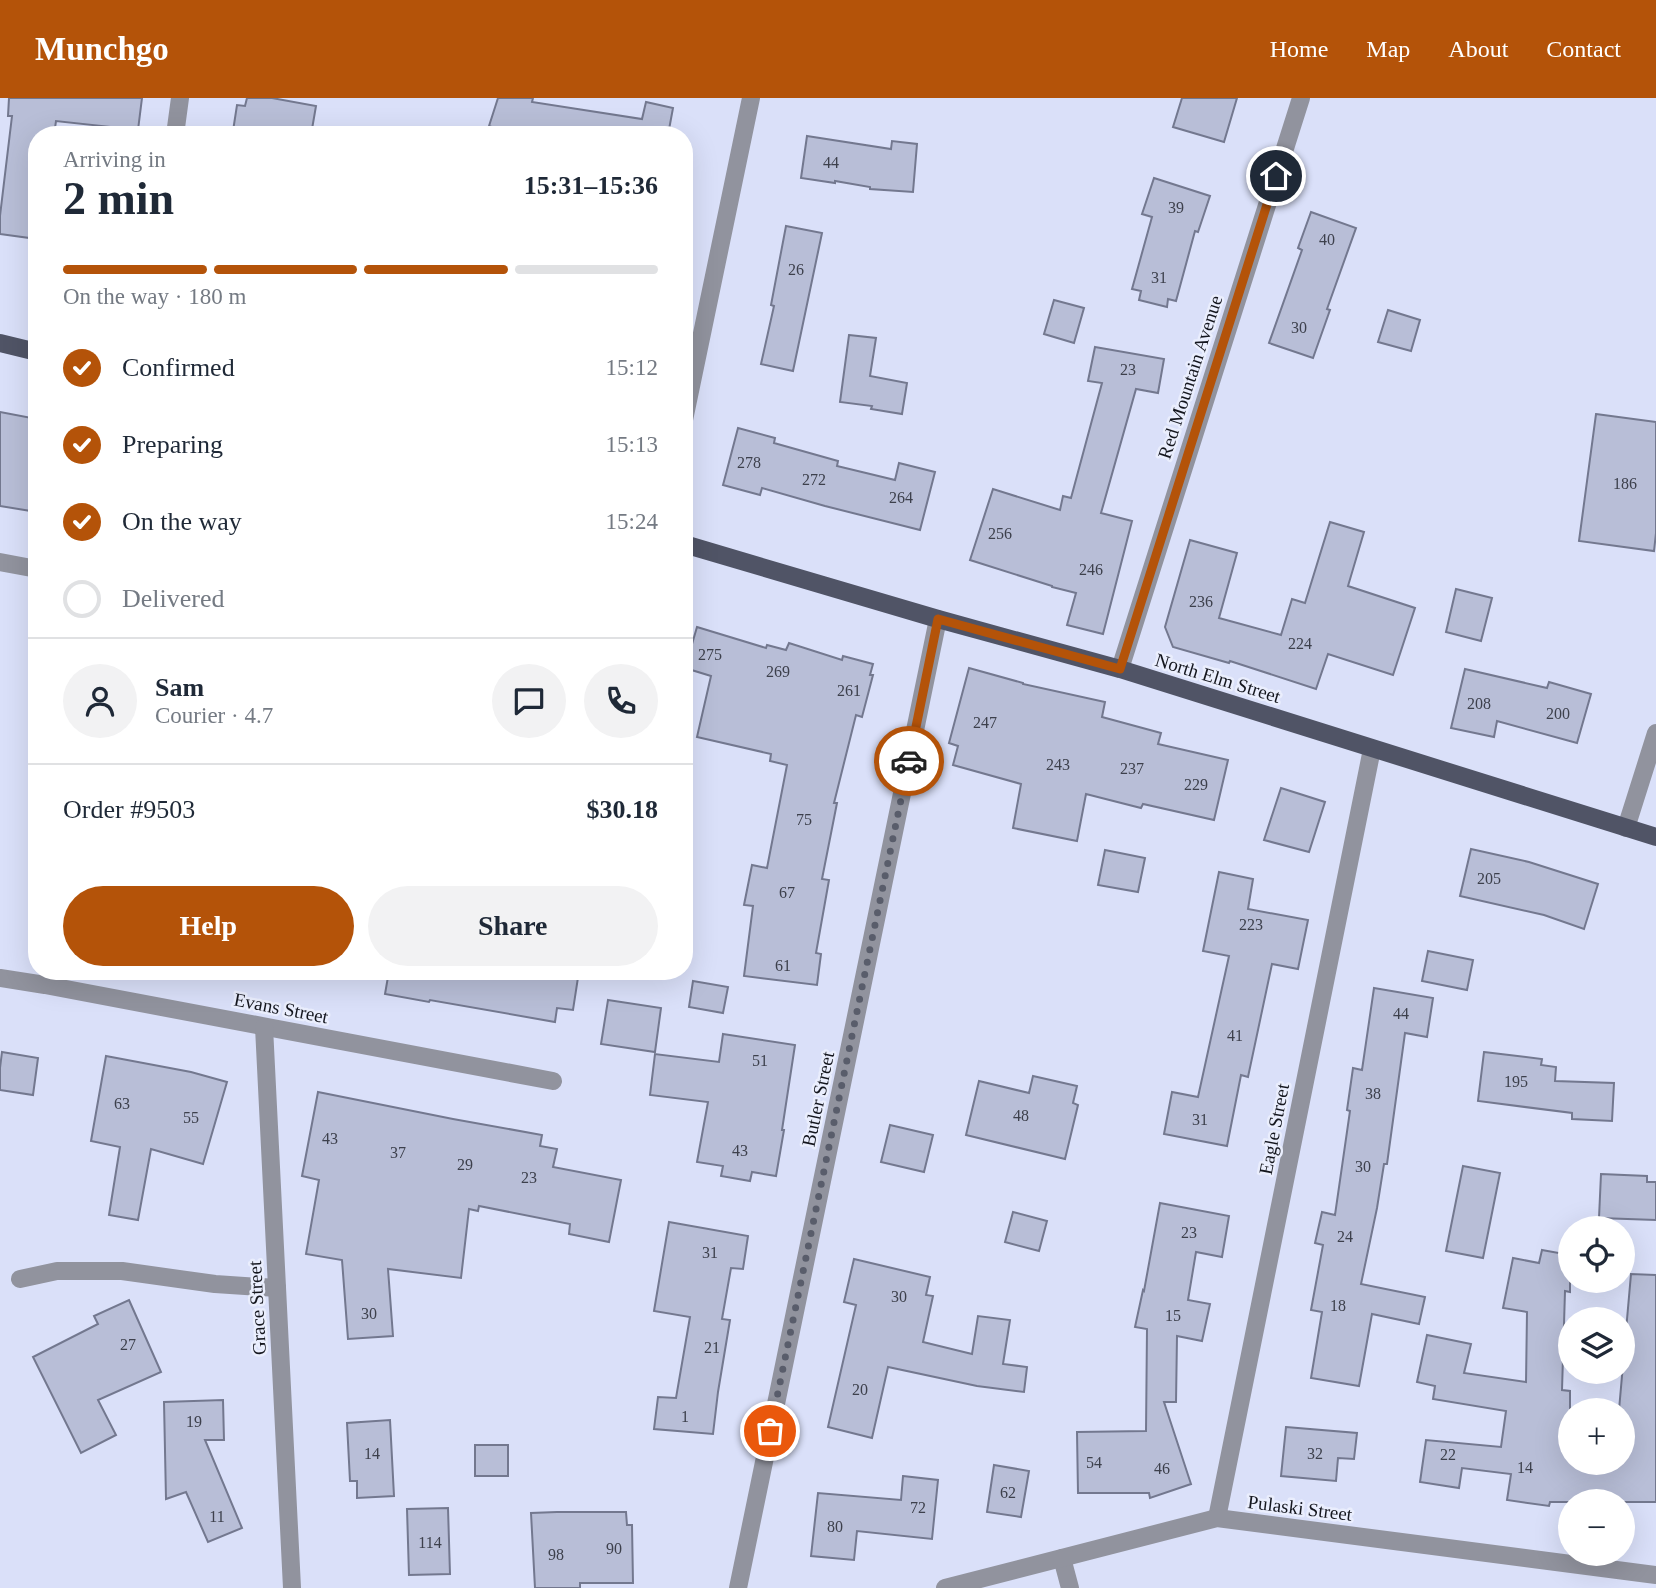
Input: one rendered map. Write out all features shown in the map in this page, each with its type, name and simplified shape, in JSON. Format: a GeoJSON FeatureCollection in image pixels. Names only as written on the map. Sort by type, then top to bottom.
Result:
{"type":"FeatureCollection","features":[{"type":"Feature","properties":{"kind":"main road"},"geometry":{"type":"LineString","coordinates":[[0,343],[28,350]]}},
{"type":"Feature","properties":{"kind":"main road","name":"North Elm Street"},"geometry":{"type":"LineString","coordinates":[[693,547],[1120,669],[1656,837]]}},
{"type":"Feature","properties":{"kind":"street"},"geometry":{"type":"LineString","coordinates":[[176,126],[180,98]]}},
{"type":"Feature","properties":{"kind":"street"},"geometry":{"type":"LineString","coordinates":[[693,376],[751,98]]}},
{"type":"Feature","properties":{"kind":"street","name":"Red Mountain Avenue"},"geometry":{"type":"LineString","coordinates":[[1120,669],[1301,98]]}},
{"type":"Feature","properties":{"kind":"street"},"geometry":{"type":"LineString","coordinates":[[0,562],[28,567]]}},
{"type":"Feature","properties":{"kind":"street","name":"Butler Street"},"geometry":{"type":"LineString","coordinates":[[738,1588],[938,619]]}},
{"type":"Feature","properties":{"kind":"street"},"geometry":{"type":"LineString","coordinates":[[1626,828],[1656,733]]}},
{"type":"Feature","properties":{"kind":"street","name":"Eagle Street"},"geometry":{"type":"LineString","coordinates":[[1217,1518],[1372,749]]}},
{"type":"Feature","properties":{"kind":"street","name":"Evans Street"},"geometry":{"type":"LineString","coordinates":[[0,978],[28,978]]}},
{"type":"Feature","properties":{"kind":"street","name":"Evans Street"},"geometry":{"type":"LineString","coordinates":[[54,980],[264,1027],[553,1081]]}},
{"type":"Feature","properties":{"kind":"street","name":"Grace Street"},"geometry":{"type":"LineString","coordinates":[[264,1027],[292,1588]]}},
{"type":"Feature","properties":{"kind":"street"},"geometry":{"type":"LineString","coordinates":[[20,1279],[57,1271],[122,1271],[215,1284],[277,1288]]}},
{"type":"Feature","properties":{"kind":"street","name":"Pulaski Street"},"geometry":{"type":"LineString","coordinates":[[946,1588],[1217,1518],[1656,1575]]}},
{"type":"Feature","properties":{"kind":"street"},"geometry":{"type":"LineString","coordinates":[[1062,1558],[1070,1588]]}},
{"type":"Feature","properties":{"kind":"building"},"geometry":{"type":"Polygon","coordinates":[[[9,98],[142,98],[138,126],[102,126],[56,121],[55,126],[28,126],[28,238],[0,234],[12,116],[8,116],[9,98]]]}},
{"type":"Feature","properties":{"kind":"building"},"geometry":{"type":"Polygon","coordinates":[[[247,98],[272,98],[316,106],[313,126],[234,126],[237,105],[245,106],[247,98]]]}},
{"type":"Feature","properties":{"kind":"building"},"geometry":{"type":"Polygon","coordinates":[[[498,98],[533,98],[532,102],[642,119],[646,102],[673,108],[670,126],[489,126],[498,98]]]}},
{"type":"Feature","properties":{"kind":"building"},"geometry":{"type":"Polygon","coordinates":[[[1182,98],[1237,98],[1224,142],[1173,127],[1182,98]]]}},
{"type":"Feature","properties":{"kind":"building"},"geometry":{"type":"Polygon","coordinates":[[[807,136],[891,149],[892,141],[917,144],[913,192],[870,189],[835,181],[801,178],[807,136]]]}},
{"type":"Feature","properties":{"kind":"building"},"geometry":{"type":"Polygon","coordinates":[[[1154,178],[1210,196],[1198,232],[1195,231],[1176,301],[1168,299],[1167,307],[1139,300],[1141,291],[1132,289],[1152,217],[1142,214],[1154,178]]]}},
{"type":"Feature","properties":{"kind":"building"},"geometry":{"type":"Polygon","coordinates":[[[1311,212],[1356,228],[1313,358],[1269,343],[1302,250],[1298,248],[1311,212]]]}},
{"type":"Feature","properties":{"kind":"building"},"geometry":{"type":"Polygon","coordinates":[[[786,226],[822,233],[793,371],[761,364],[774,306],[771,305],[786,226]]]}},
{"type":"Feature","properties":{"kind":"building"},"geometry":{"type":"Polygon","coordinates":[[[1054,300],[1084,308],[1074,343],[1044,334],[1054,300]]]}},
{"type":"Feature","properties":{"kind":"building"},"geometry":{"type":"Polygon","coordinates":[[[1388,310],[1420,320],[1411,351],[1378,342],[1388,310]]]}},
{"type":"Feature","properties":{"kind":"building"},"geometry":{"type":"Polygon","coordinates":[[[849,335],[876,338],[870,376],[907,383],[902,414],[871,409],[872,406],[840,402],[849,335]]]}},
{"type":"Feature","properties":{"kind":"building"},"geometry":{"type":"Polygon","coordinates":[[[1095,347],[1164,359],[1158,393],[1136,389],[1101,513],[1132,521],[1103,634],[1067,625],[1076,593],[970,560],[993,489],[1060,510],[1063,496],[1071,498],[1102,383],[1088,381],[1095,347]]]}},
{"type":"Feature","properties":{"kind":"building"},"geometry":{"type":"Polygon","coordinates":[[[0,412],[28,417],[28,511],[0,506],[0,412]]]}},
{"type":"Feature","properties":{"kind":"building"},"geometry":{"type":"Polygon","coordinates":[[[1596,414],[1656,422],[1654,551],[1579,541],[1596,414]]]}},
{"type":"Feature","properties":{"kind":"building"},"geometry":{"type":"Polygon","coordinates":[[[738,428],[775,438],[774,443],[838,461],[837,466],[895,480],[899,463],[935,472],[920,530],[762,488],[760,495],[723,485],[738,428]]]}},
{"type":"Feature","properties":{"kind":"building"},"geometry":{"type":"Polygon","coordinates":[[[1330,522],[1364,532],[1348,586],[1415,608],[1393,675],[1328,654],[1316,689],[1230,661],[1229,663],[1173,647],[1165,627],[1190,540],[1237,553],[1219,618],[1281,635],[1292,599],[1305,603],[1330,522]]]}},
{"type":"Feature","properties":{"kind":"building"},"geometry":{"type":"Polygon","coordinates":[[[1456,589],[1492,598],[1481,641],[1446,632],[1456,589]]]}},
{"type":"Feature","properties":{"kind":"building"},"geometry":{"type":"Polygon","coordinates":[[[697,627],[766,648],[767,645],[786,650],[789,643],[842,660],[843,656],[873,664],[870,675],[873,675],[862,717],[856,715],[834,803],[837,803],[822,879],[829,880],[816,953],[821,954],[817,985],[744,976],[753,906],[744,905],[752,865],[767,868],[787,765],[770,761],[771,754],[697,737],[711,676],[693,670],[693,641],[697,627]]]}},
{"type":"Feature","properties":{"kind":"building"},"geometry":{"type":"Polygon","coordinates":[[[969,668],[1023,684],[1105,702],[1102,717],[1161,733],[1158,744],[1228,760],[1214,820],[1143,804],[1141,808],[1086,794],[1077,841],[1013,828],[1021,784],[953,765],[958,746],[949,743],[969,668]]]}},
{"type":"Feature","properties":{"kind":"building"},"geometry":{"type":"Polygon","coordinates":[[[1465,669],[1547,688],[1549,682],[1591,694],[1577,743],[1497,721],[1494,737],[1451,728],[1465,669]]]}},
{"type":"Feature","properties":{"kind":"building"},"geometry":{"type":"Polygon","coordinates":[[[1281,788],[1325,802],[1309,852],[1264,840],[1281,788]]]}},
{"type":"Feature","properties":{"kind":"building"},"geometry":{"type":"Polygon","coordinates":[[[1471,849],[1529,862],[1598,884],[1584,929],[1544,915],[1460,896],[1471,849]]]}},
{"type":"Feature","properties":{"kind":"building"},"geometry":{"type":"Polygon","coordinates":[[[1105,850],[1145,858],[1138,892],[1098,885],[1105,850]]]}},
{"type":"Feature","properties":{"kind":"building"},"geometry":{"type":"Polygon","coordinates":[[[1219,872],[1253,879],[1248,909],[1308,920],[1298,969],[1272,964],[1248,1077],[1241,1075],[1227,1146],[1164,1134],[1172,1092],[1198,1097],[1229,956],[1203,951],[1219,872]]]}},
{"type":"Feature","properties":{"kind":"building"},"geometry":{"type":"Polygon","coordinates":[[[1428,951],[1473,960],[1467,990],[1422,981],[1428,951]]]}},
{"type":"Feature","properties":{"kind":"building"},"geometry":{"type":"Polygon","coordinates":[[[387,980],[578,980],[573,1010],[557,1008],[555,1022],[385,994],[387,980]]]}},
{"type":"Feature","properties":{"kind":"building"},"geometry":{"type":"Polygon","coordinates":[[[693,981],[728,987],[723,1013],[689,1007],[693,981]]]}},
{"type":"Feature","properties":{"kind":"building"},"geometry":{"type":"Polygon","coordinates":[[[1374,988],[1433,998],[1427,1037],[1405,1033],[1387,1164],[1384,1164],[1361,1284],[1425,1297],[1419,1324],[1372,1314],[1359,1386],[1311,1378],[1322,1312],[1311,1310],[1323,1245],[1315,1243],[1322,1212],[1335,1215],[1350,1111],[1347,1110],[1353,1068],[1362,1070],[1374,988]]]}},
{"type":"Feature","properties":{"kind":"building"},"geometry":{"type":"Polygon","coordinates":[[[608,1000],[661,1008],[655,1052],[601,1044],[608,1000]]]}},
{"type":"Feature","properties":{"kind":"building"},"geometry":{"type":"Polygon","coordinates":[[[723,1034],[795,1045],[776,1176],[752,1172],[750,1181],[721,1176],[723,1166],[697,1162],[708,1102],[650,1095],[655,1054],[719,1062],[723,1034]]]}},
{"type":"Feature","properties":{"kind":"building"},"geometry":{"type":"Polygon","coordinates":[[[2,1052],[38,1058],[33,1095],[0,1090],[2,1052]]]}},
{"type":"Feature","properties":{"kind":"building"},"geometry":{"type":"Polygon","coordinates":[[[1484,1052],[1542,1059],[1541,1065],[1556,1067],[1555,1081],[1614,1083],[1612,1121],[1572,1119],[1572,1113],[1478,1101],[1484,1052]]]}},
{"type":"Feature","properties":{"kind":"building"},"geometry":{"type":"Polygon","coordinates":[[[106,1056],[191,1072],[227,1082],[203,1164],[151,1149],[138,1220],[109,1215],[120,1147],[91,1141],[106,1056]]]}},
{"type":"Feature","properties":{"kind":"building"},"geometry":{"type":"Polygon","coordinates":[[[1033,1076],[1077,1086],[1073,1103],[1078,1105],[1065,1159],[966,1135],[979,1081],[1029,1093],[1033,1076]]]}},
{"type":"Feature","properties":{"kind":"building"},"geometry":{"type":"Polygon","coordinates":[[[318,1092],[542,1135],[540,1146],[557,1149],[553,1167],[621,1180],[609,1242],[569,1234],[570,1224],[479,1206],[478,1211],[469,1209],[461,1278],[388,1269],[393,1336],[348,1339],[342,1260],[306,1254],[319,1180],[302,1176],[318,1092]]]}},
{"type":"Feature","properties":{"kind":"building"},"geometry":{"type":"Polygon","coordinates":[[[890,1125],[933,1135],[924,1172],[881,1162],[890,1125]]]}},
{"type":"Feature","properties":{"kind":"building"},"geometry":{"type":"Polygon","coordinates":[[[1463,1166],[1500,1173],[1483,1258],[1446,1251],[1463,1166]]]}},
{"type":"Feature","properties":{"kind":"building"},"geometry":{"type":"Polygon","coordinates":[[[1601,1174],[1647,1176],[1647,1182],[1656,1182],[1656,1220],[1635,1219],[1635,1216],[1599,1216],[1601,1174]]]}},
{"type":"Feature","properties":{"kind":"building"},"geometry":{"type":"Polygon","coordinates":[[[1160,1203],[1229,1216],[1222,1257],[1196,1252],[1188,1300],[1210,1304],[1202,1341],[1177,1336],[1176,1402],[1164,1402],[1191,1484],[1150,1498],[1149,1493],[1078,1493],[1077,1432],[1146,1431],[1147,1329],[1135,1327],[1160,1203]]]}},
{"type":"Feature","properties":{"kind":"building"},"geometry":{"type":"Polygon","coordinates":[[[1013,1212],[1047,1221],[1039,1251],[1005,1242],[1013,1212]]]}},
{"type":"Feature","properties":{"kind":"building"},"geometry":{"type":"Polygon","coordinates":[[[669,1222],[748,1236],[743,1269],[731,1268],[722,1319],[730,1320],[713,1434],[654,1429],[658,1397],[676,1398],[690,1317],[654,1311],[669,1222]]]}},
{"type":"Feature","properties":{"kind":"building"},"geometry":{"type":"Polygon","coordinates":[[[1542,1250],[1558,1253],[1558,1293],[1565,1293],[1565,1307],[1558,1307],[1558,1384],[1562,1384],[1562,1390],[1570,1391],[1570,1398],[1558,1398],[1558,1475],[1635,1475],[1635,1398],[1620,1398],[1621,1384],[1635,1384],[1635,1307],[1628,1307],[1629,1293],[1635,1293],[1635,1274],[1656,1275],[1656,1502],[1635,1502],[1635,1489],[1558,1489],[1558,1502],[1550,1502],[1549,1506],[1507,1500],[1511,1474],[1462,1468],[1459,1488],[1420,1482],[1426,1440],[1501,1447],[1506,1411],[1433,1399],[1435,1386],[1417,1382],[1427,1335],[1471,1344],[1464,1373],[1526,1382],[1527,1312],[1503,1308],[1513,1258],[1539,1263],[1542,1250]]]}},
{"type":"Feature","properties":{"kind":"building"},"geometry":{"type":"Polygon","coordinates":[[[854,1259],[930,1277],[926,1295],[933,1296],[923,1342],[972,1354],[978,1316],[1010,1320],[1003,1364],[1027,1367],[1024,1392],[977,1386],[888,1367],[872,1438],[828,1427],[856,1305],[844,1302],[854,1259]]]}},
{"type":"Feature","properties":{"kind":"building"},"geometry":{"type":"Polygon","coordinates":[[[129,1300],[161,1372],[98,1400],[116,1435],[81,1453],[33,1357],[98,1324],[94,1316],[129,1300]]]}},
{"type":"Feature","properties":{"kind":"building"},"geometry":{"type":"Polygon","coordinates":[[[223,1400],[224,1440],[205,1440],[242,1528],[208,1542],[186,1492],[166,1499],[164,1402],[223,1400]]]}},
{"type":"Feature","properties":{"kind":"building"},"geometry":{"type":"Polygon","coordinates":[[[390,1420],[394,1496],[357,1498],[357,1481],[350,1481],[347,1423],[390,1420]]]}},
{"type":"Feature","properties":{"kind":"building"},"geometry":{"type":"Polygon","coordinates":[[[1286,1427],[1357,1433],[1354,1459],[1338,1458],[1336,1481],[1281,1476],[1286,1427]]]}},
{"type":"Feature","properties":{"kind":"building"},"geometry":{"type":"Polygon","coordinates":[[[475,1445],[508,1445],[508,1476],[475,1476],[475,1445]]]}},
{"type":"Feature","properties":{"kind":"building"},"geometry":{"type":"Polygon","coordinates":[[[994,1465],[1029,1471],[1021,1517],[987,1512],[994,1465]]]}},
{"type":"Feature","properties":{"kind":"building"},"geometry":{"type":"Polygon","coordinates":[[[903,1476],[938,1480],[932,1539],[857,1531],[854,1560],[811,1556],[818,1493],[901,1500],[903,1476]]]}},
{"type":"Feature","properties":{"kind":"building"},"geometry":{"type":"Polygon","coordinates":[[[448,1508],[450,1574],[409,1575],[407,1509],[448,1508]]]}},
{"type":"Feature","properties":{"kind":"building"},"geometry":{"type":"Polygon","coordinates":[[[626,1512],[627,1525],[632,1525],[633,1583],[580,1583],[580,1588],[535,1588],[531,1513],[626,1512]]]}},
{"type":"Feature","properties":{"kind":"way so far"},"geometry":{"type":"LineString","coordinates":[[770,1431],[909,761]]}},
{"type":"Feature","properties":{"kind":"route"},"geometry":{"type":"LineString","coordinates":[[909,761],[938,619],[1120,669],[1276,176]]}}]}
